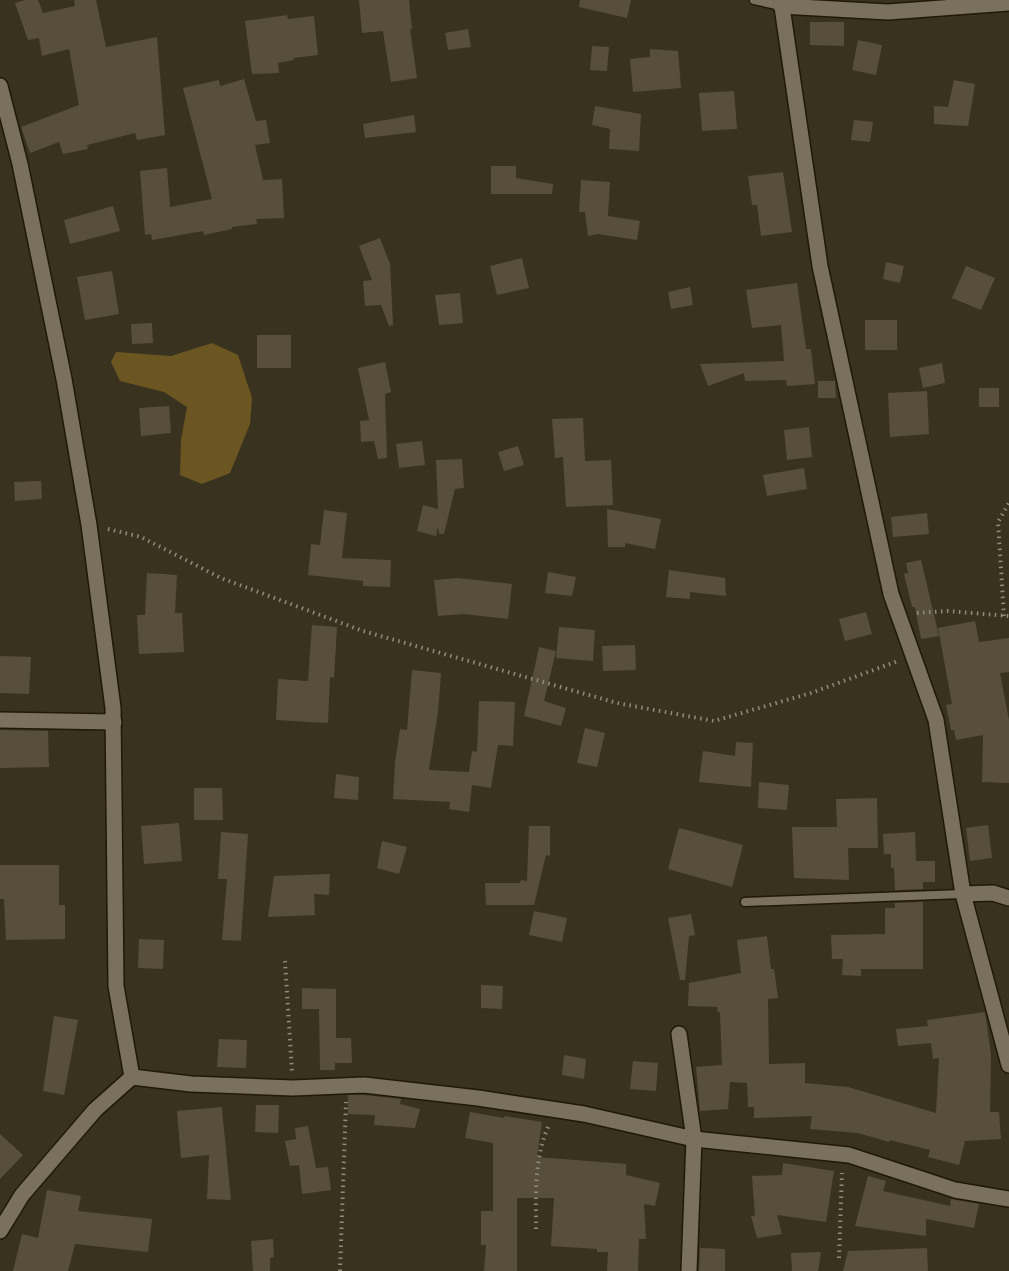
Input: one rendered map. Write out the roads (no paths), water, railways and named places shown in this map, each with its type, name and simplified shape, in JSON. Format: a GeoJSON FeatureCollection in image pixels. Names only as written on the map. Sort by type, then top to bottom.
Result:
{"type":"FeatureCollection","features":[{"type":"Feature","properties":{"kind":"street"},"geometry":{"type":"LineString","coordinates":[[1009,3],[888,12],[781,3],[820,267],[891,594],[936,720],[963,894],[1009,1065]]}},
{"type":"Feature","properties":{"kind":"street"},"geometry":{"type":"LineString","coordinates":[[0,86],[20,165],[64,379],[89,525],[114,722],[116,986],[132,1077]]}},
{"type":"Feature","properties":{"kind":"street"},"geometry":{"type":"LineString","coordinates":[[0,720],[114,722]]}},
{"type":"Feature","properties":{"kind":"street"},"geometry":{"type":"LineString","coordinates":[[963,894],[993,893],[1009,898]]}},
{"type":"Feature","properties":{"kind":"street"},"geometry":{"type":"LineString","coordinates":[[679,1034],[694,1139],[689,1271]]}},
{"type":"Feature","properties":{"kind":"street"},"geometry":{"type":"LineString","coordinates":[[0,1231],[22,1195],[95,1110],[132,1077],[191,1084],[293,1088],[364,1085],[584,1114],[694,1139],[843,1154],[956,1190],[1009,1199]]}},
{"type":"Feature","properties":{"kind":"lane"},"geometry":{"type":"LineString","coordinates":[[754,0],[781,3]]}},
{"type":"Feature","properties":{"kind":"lane"},"geometry":{"type":"LineString","coordinates":[[745,902],[963,894]]}}]}
